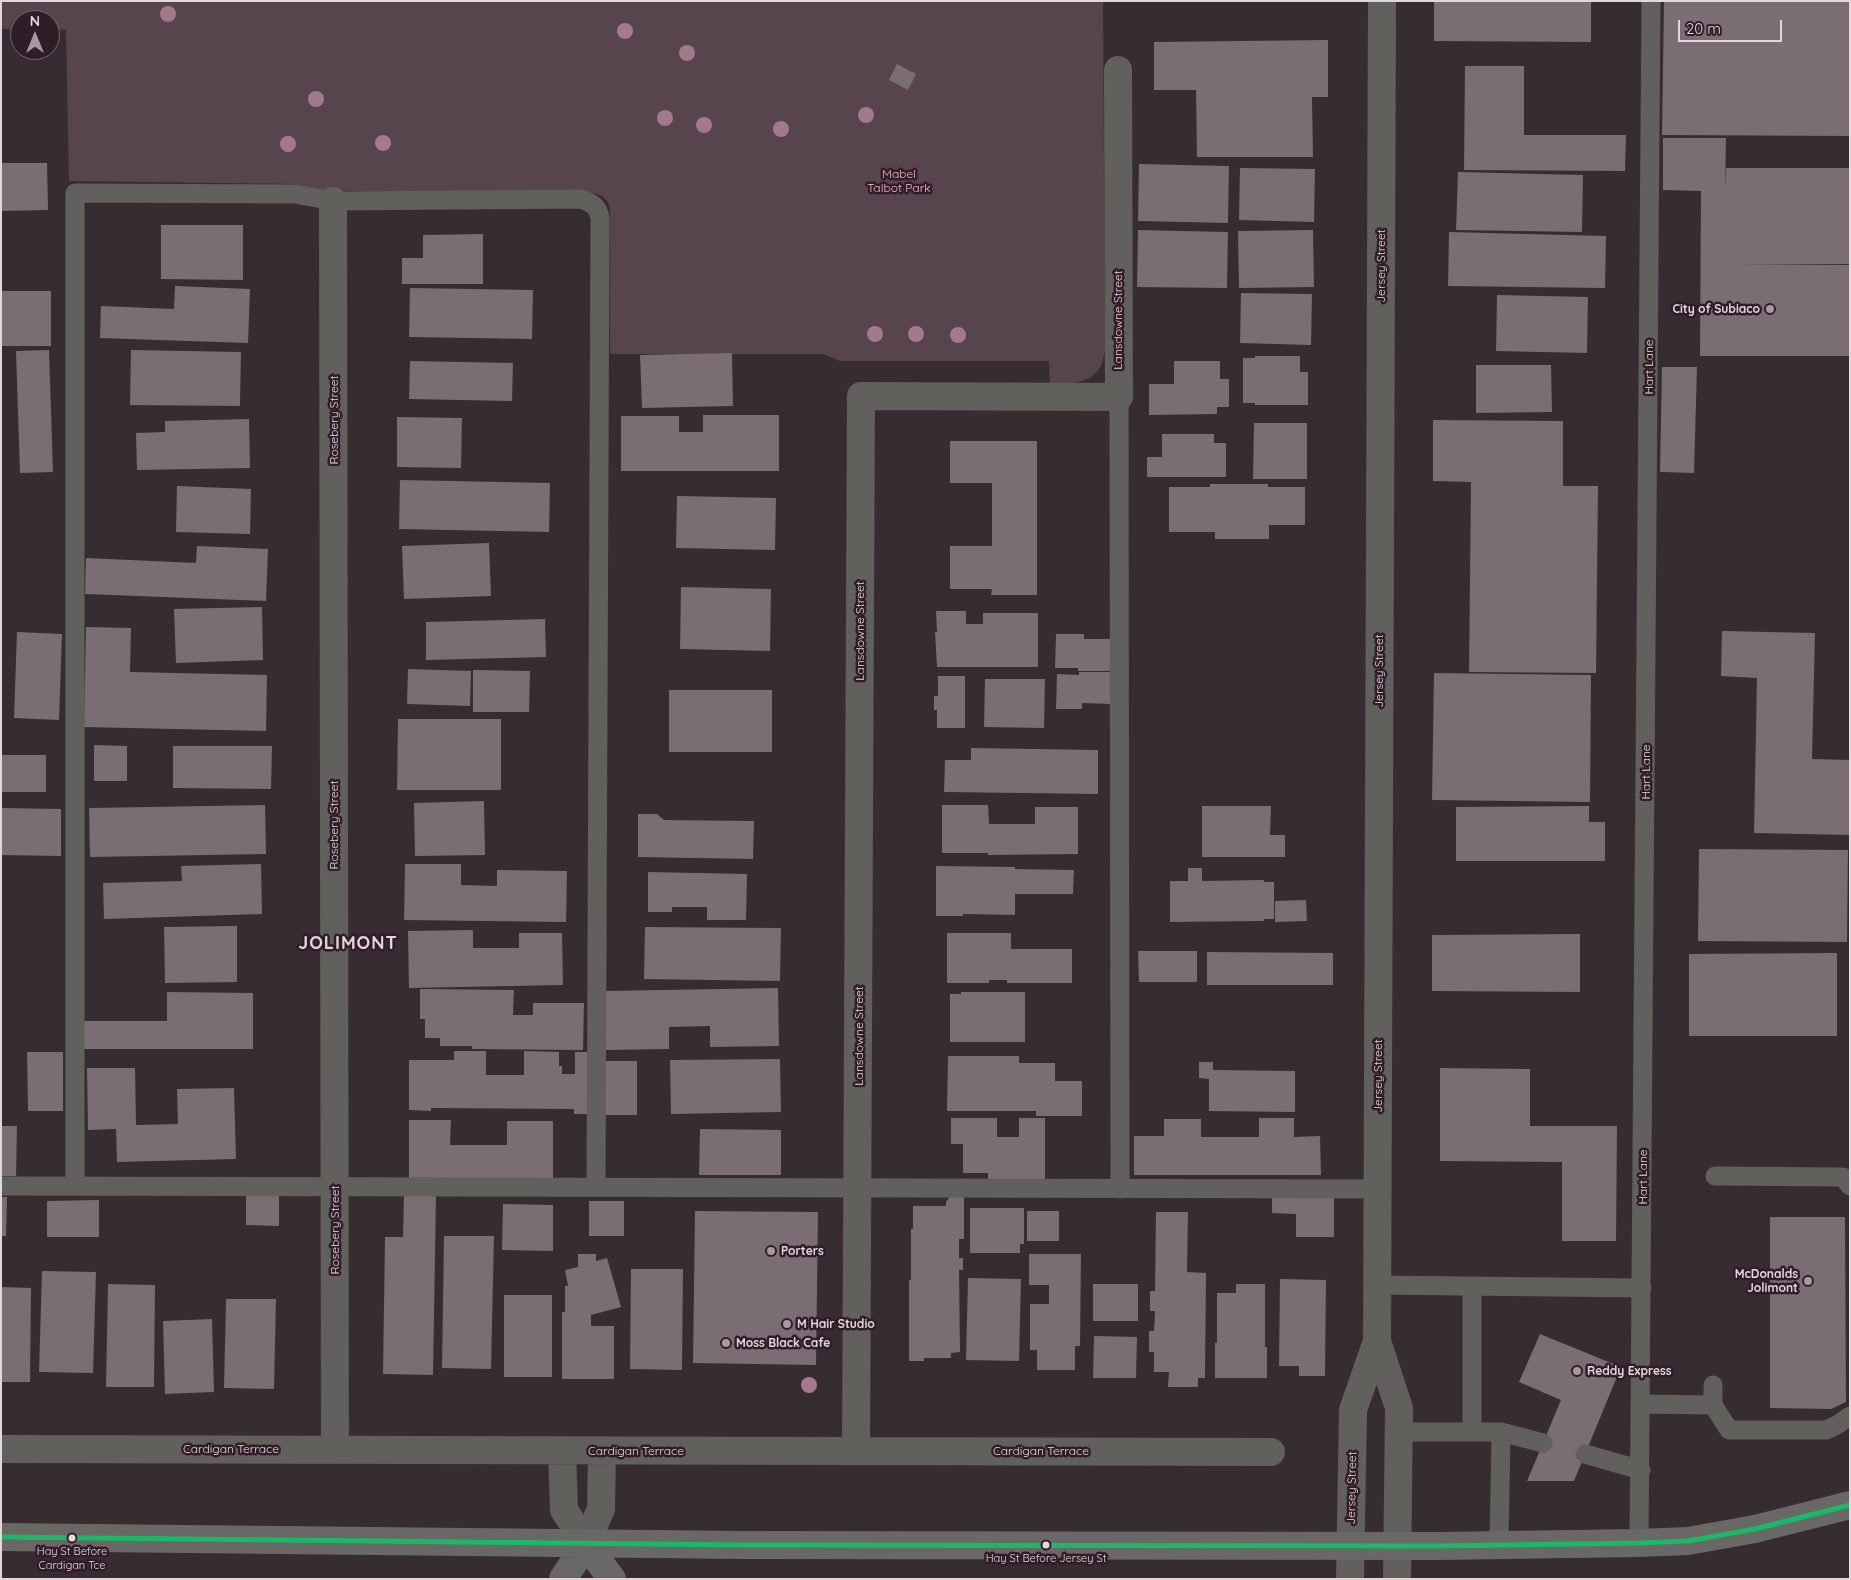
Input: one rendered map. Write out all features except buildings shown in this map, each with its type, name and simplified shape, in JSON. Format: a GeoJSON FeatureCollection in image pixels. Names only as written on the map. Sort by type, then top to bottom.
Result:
{"type":"FeatureCollection","features":[{"type":"Feature","properties":{"kind":"main road"},"geometry":{"type":"LineString","coordinates":[[1,1537],[586,1544],[1398,1546],[1639,1543],[1688,1541],[1755,1529],[1850,1505]]}},
{"type":"Feature","properties":{"kind":"main road"},"geometry":{"type":"LineString","coordinates":[[564,1579],[586,1544]]}},
{"type":"Feature","properties":{"kind":"main road"},"geometry":{"type":"LineString","coordinates":[[586,1544],[612,1579]]}},
{"type":"Feature","properties":{"kind":"street","name":"Jersey Street"},"geometry":{"type":"LineString","coordinates":[[1382,1],[1377,1341],[1399,1408],[1397,1579]]}},
{"type":"Feature","properties":{"kind":"street","name":"Lansdowne Street"},"geometry":{"type":"LineString","coordinates":[[856,1450],[861,396],[1119,397],[1118,70]]}},
{"type":"Feature","properties":{"kind":"street","name":"Rosebery Street"},"geometry":{"type":"LineString","coordinates":[[333,201],[335,1450]]}},
{"type":"Feature","properties":{"kind":"street","name":"Jersey Street"},"geometry":{"type":"LineString","coordinates":[[1350,1579],[1353,1410],[1377,1341]]}},
{"type":"Feature","properties":{"kind":"street","name":"Cardigan Terrace"},"geometry":{"type":"LineString","coordinates":[[1,1449],[1271,1452]]}},
{"type":"Feature","properties":{"kind":"street"},"geometry":{"type":"LineString","coordinates":[[562,1451],[564,1510],[586,1544]]}},
{"type":"Feature","properties":{"kind":"street"},"geometry":{"type":"LineString","coordinates":[[586,1544],[602,1509],[602,1451]]}},
{"type":"Feature","properties":{"kind":"lane","name":"Hart Lane"},"geometry":{"type":"LineString","coordinates":[[1639,1543],[1651,1]]}},
{"type":"Feature","properties":{"kind":"lane"},"geometry":{"type":"LineString","coordinates":[[75,1186],[75,193],[295,194],[333,201],[581,199],[591,203],[599,210],[596,1187]]}},
{"type":"Feature","properties":{"kind":"lane"},"geometry":{"type":"LineString","coordinates":[[1119,397],[1120,1189]]}},
{"type":"Feature","properties":{"kind":"lane"},"geometry":{"type":"LineString","coordinates":[[1715,1176],[1843,1177],[1850,1186]]}},
{"type":"Feature","properties":{"kind":"lane"},"geometry":{"type":"LineString","coordinates":[[1,1186],[1378,1189]]}},
{"type":"Feature","properties":{"kind":"lane"},"geometry":{"type":"LineString","coordinates":[[1377,1285],[1642,1288]]}},
{"type":"Feature","properties":{"kind":"lane"},"geometry":{"type":"LineString","coordinates":[[1472,1286],[1472,1432]]}},
{"type":"Feature","properties":{"kind":"lane"},"geometry":{"type":"LineString","coordinates":[[1713,1385],[1713,1405],[1730,1430],[1826,1430],[1850,1416]]}},
{"type":"Feature","properties":{"kind":"lane"},"geometry":{"type":"LineString","coordinates":[[1641,1404],[1713,1405]]}},
{"type":"Feature","properties":{"kind":"lane"},"geometry":{"type":"LineString","coordinates":[[1399,1432],[1501,1432],[1543,1443]]}},
{"type":"Feature","properties":{"kind":"lane"},"geometry":{"type":"LineString","coordinates":[[1499,1545],[1501,1432]]}},
{"type":"Feature","properties":{"kind":"lane"},"geometry":{"type":"LineString","coordinates":[[1584,1454],[1641,1470]]}},
{"type":"Feature","properties":{"kind":"green space","name":"Mabel Talbot Park"},"geometry":{"type":"Polygon","coordinates":[[[1,1],[1103,1],[1105,350],[1102,364],[1097,372],[1085,380],[1050,385],[1049,361],[840,361],[824,354],[610,354],[610,208],[603,197],[582,192],[359,191],[315,190],[293,184],[69,181],[66,30],[60,30],[60,10],[10,10],[10,29],[1,29],[1,1]]]}},
{"type":"Feature","properties":{"kind":"transit line"},"geometry":{"type":"LineString","coordinates":[[1,1537],[744,1545],[1437,1546],[1639,1543],[1688,1541],[1755,1529],[1850,1505]]}},
{"type":"Feature","properties":{"kind":"place","name":"City of Subiaco"},"geometry":{"type":"Point","coordinates":[1770,309]}},
{"type":"Feature","properties":{"kind":"place","name":"Porters"},"geometry":{"type":"Point","coordinates":[771,1251]}},
{"type":"Feature","properties":{"kind":"place","name":"McDonalds Jolimont"},"geometry":{"type":"Point","coordinates":[1808,1281]}},
{"type":"Feature","properties":{"kind":"place","name":"M Hair Studio"},"geometry":{"type":"Point","coordinates":[787,1324]}},
{"type":"Feature","properties":{"kind":"place","name":"Moss Black Cafe"},"geometry":{"type":"Point","coordinates":[726,1343]}},
{"type":"Feature","properties":{"kind":"place","name":"Reddy Express"},"geometry":{"type":"Point","coordinates":[1577,1371]}},
{"type":"Feature","properties":{"kind":"place","name":"Hay St Before Cardigan Tce"},"geometry":{"type":"Point","coordinates":[72,1538]}},
{"type":"Feature","properties":{"kind":"place","name":"Hay St Before Jersey St"},"geometry":{"type":"Point","coordinates":[1046,1545]}},
{"type":"Feature","properties":{"kind":"district","name":"JOLIMONT"},"geometry":{"type":"Point","coordinates":[348,944]}}]}
